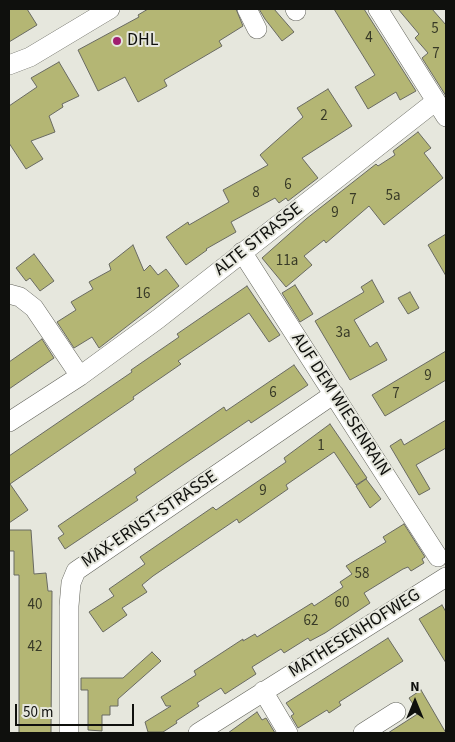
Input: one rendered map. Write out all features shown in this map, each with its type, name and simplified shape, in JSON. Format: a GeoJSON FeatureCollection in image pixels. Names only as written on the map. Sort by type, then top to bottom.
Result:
{"type":"FeatureCollection","features":[{"type":"Feature","properties":{"kind":"street"},"geometry":{"type":"LineString","coordinates":[[9,65],[30,57],[110,9]]}},
{"type":"Feature","properties":{"kind":"street"},"geometry":{"type":"LineString","coordinates":[[247,9],[258,29]]}},
{"type":"Feature","properties":{"kind":"street"},"geometry":{"type":"LineString","coordinates":[[378,9],[441,109]]}},
{"type":"Feature","properties":{"kind":"street"},"geometry":{"type":"LineString","coordinates":[[9,76],[30,57]]}},
{"type":"Feature","properties":{"kind":"street","name":"ALTE STRASSE"},"geometry":{"type":"LineString","coordinates":[[9,422],[80,376],[158,319],[242,252],[441,109]]}},
{"type":"Feature","properties":{"kind":"street","name":"AUF DEM WIESENRAIN"},"geometry":{"type":"LineString","coordinates":[[242,252],[438,557]]}},
{"type":"Feature","properties":{"kind":"street"},"geometry":{"type":"LineString","coordinates":[[9,294],[20,298],[34,308],[80,376]]}},
{"type":"Feature","properties":{"kind":"street","name":"MAX-ERNST-STRASSE"},"geometry":{"type":"LineString","coordinates":[[70,733],[69,606],[71,583],[76,571],[334,394]]}},
{"type":"Feature","properties":{"kind":"street","name":"MATHESENHOFWEG"},"geometry":{"type":"LineString","coordinates":[[198,733],[446,577]]}},
{"type":"Feature","properties":{"kind":"street"},"geometry":{"type":"LineString","coordinates":[[263,691],[288,733]]}},
{"type":"Feature","properties":{"kind":"street"},"geometry":{"type":"LineString","coordinates":[[363,733],[396,712]]}},
{"type":"Feature","properties":{"kind":"building"},"geometry":{"type":"Polygon","coordinates":[[[9,9],[27,9],[37,25],[9,42],[9,9]]]}},
{"type":"Feature","properties":{"kind":"building"},"geometry":{"type":"Polygon","coordinates":[[[148,9],[236,9],[243,26],[219,41],[222,46],[164,80],[167,86],[138,102],[125,77],[98,91],[78,50],[139,17],[138,15],[148,9]]]}},
{"type":"Feature","properties":{"kind":"building"},"geometry":{"type":"Polygon","coordinates":[[[259,9],[274,9],[294,32],[282,41],[259,9]]]}},
{"type":"Feature","properties":{"kind":"building"},"geometry":{"type":"Polygon","coordinates":[[[334,9],[364,9],[416,91],[400,100],[396,92],[368,109],[355,87],[375,75],[334,9]]]}},
{"type":"Feature","properties":{"kind":"building"},"geometry":{"type":"Polygon","coordinates":[[[398,9],[432,9],[446,25],[446,96],[422,58],[428,53],[415,38],[419,34],[398,9]]]}},
{"type":"Feature","properties":{"kind":"building"},"geometry":{"type":"Polygon","coordinates":[[[59,62],[79,96],[62,104],[63,107],[49,116],[55,132],[31,141],[43,159],[26,169],[9,143],[9,106],[37,87],[31,78],[59,62]]]}},
{"type":"Feature","properties":{"kind":"building"},"geometry":{"type":"Polygon","coordinates":[[[328,89],[352,126],[302,158],[318,178],[288,201],[286,198],[279,203],[275,198],[231,222],[236,232],[206,249],[186,265],[166,237],[188,222],[189,225],[229,202],[223,190],[268,165],[260,155],[303,117],[297,108],[328,89]]]}},
{"type":"Feature","properties":{"kind":"building"},"geometry":{"type":"Polygon","coordinates":[[[418,132],[431,148],[424,153],[443,178],[384,225],[369,206],[326,243],[324,240],[304,256],[312,265],[286,287],[262,258],[306,219],[376,164],[378,166],[395,155],[393,151],[418,132]]]}},
{"type":"Feature","properties":{"kind":"building"},"geometry":{"type":"Polygon","coordinates":[[[446,234],[446,276],[428,245],[446,234]]]}},
{"type":"Feature","properties":{"kind":"building"},"geometry":{"type":"Polygon","coordinates":[[[133,245],[144,271],[150,265],[158,275],[166,269],[179,286],[99,348],[92,337],[74,348],[57,322],[76,310],[71,302],[93,289],[89,282],[111,270],[109,264],[133,245]]]}},
{"type":"Feature","properties":{"kind":"building"},"geometry":{"type":"Polygon","coordinates":[[[34,254],[54,281],[40,291],[30,278],[26,281],[16,268],[34,254]]]}},
{"type":"Feature","properties":{"kind":"building"},"geometry":{"type":"Polygon","coordinates":[[[372,280],[384,302],[354,320],[370,347],[377,342],[387,360],[350,380],[315,321],[364,292],[361,287],[372,280]]]}},
{"type":"Feature","properties":{"kind":"building"},"geometry":{"type":"Polygon","coordinates":[[[295,285],[313,314],[300,322],[282,293],[295,285]]]}},
{"type":"Feature","properties":{"kind":"building"},"geometry":{"type":"Polygon","coordinates":[[[247,286],[280,335],[269,342],[249,313],[178,361],[181,364],[133,397],[134,399],[10,484],[28,510],[9,523],[9,456],[132,372],[131,370],[179,337],[177,334],[247,286]]]}},
{"type":"Feature","properties":{"kind":"building"},"geometry":{"type":"Polygon","coordinates":[[[410,292],[419,308],[408,314],[398,298],[410,292]]]}},
{"type":"Feature","properties":{"kind":"building"},"geometry":{"type":"Polygon","coordinates":[[[42,339],[54,358],[9,389],[9,362],[42,339]]]}},
{"type":"Feature","properties":{"kind":"building"},"geometry":{"type":"Polygon","coordinates":[[[446,351],[446,380],[385,416],[372,395],[446,351]]]}},
{"type":"Feature","properties":{"kind":"building"},"geometry":{"type":"Polygon","coordinates":[[[294,365],[308,385],[251,423],[249,420],[136,497],[138,500],[65,549],[58,538],[64,534],[58,526],[136,473],[134,469],[224,407],[226,411],[294,365]]]}},
{"type":"Feature","properties":{"kind":"building"},"geometry":{"type":"Polygon","coordinates":[[[446,420],[446,448],[416,465],[430,489],[419,495],[390,446],[401,439],[404,445],[446,420]]]}},
{"type":"Feature","properties":{"kind":"building"},"geometry":{"type":"Polygon","coordinates":[[[330,424],[367,478],[356,485],[334,452],[286,485],[288,489],[239,523],[237,519],[153,576],[142,585],[147,592],[122,608],[127,615],[103,632],[89,612],[114,596],[109,589],[145,564],[140,557],[213,507],[216,510],[286,462],[284,458],[330,424]]]}},
{"type":"Feature","properties":{"kind":"building"},"geometry":{"type":"Polygon","coordinates":[[[366,479],[381,499],[370,508],[356,486],[366,479]]]}},
{"type":"Feature","properties":{"kind":"building"},"geometry":{"type":"Polygon","coordinates":[[[404,524],[425,557],[422,559],[424,563],[411,571],[408,567],[403,569],[364,593],[370,603],[325,633],[310,641],[308,638],[284,653],[281,649],[252,667],[256,674],[225,694],[221,688],[197,703],[199,706],[163,732],[148,732],[145,722],[171,706],[166,706],[161,697],[196,675],[194,671],[243,639],[243,641],[255,634],[257,637],[312,603],[314,606],[343,587],[340,582],[352,574],[346,566],[386,542],[383,537],[404,524]]]}},
{"type":"Feature","properties":{"kind":"building"},"geometry":{"type":"Polygon","coordinates":[[[9,530],[31,530],[34,574],[46,573],[48,591],[52,591],[51,733],[19,733],[19,575],[14,575],[14,551],[9,551],[9,530]]]}},
{"type":"Feature","properties":{"kind":"building"},"geometry":{"type":"Polygon","coordinates":[[[442,605],[446,612],[446,663],[419,619],[442,605]]]}},
{"type":"Feature","properties":{"kind":"building"},"geometry":{"type":"Polygon","coordinates":[[[388,638],[403,661],[339,702],[341,705],[329,713],[327,710],[298,728],[291,716],[294,714],[286,703],[388,638]]]}},
{"type":"Feature","properties":{"kind":"building"},"geometry":{"type":"Polygon","coordinates":[[[152,652],[161,661],[118,699],[118,706],[110,706],[110,715],[102,715],[102,731],[88,730],[88,690],[81,690],[81,678],[123,678],[152,652]]]}},
{"type":"Feature","properties":{"kind":"building"},"geometry":{"type":"Polygon","coordinates":[[[421,690],[446,733],[388,733],[419,713],[409,698],[421,690]]]}},
{"type":"Feature","properties":{"kind":"building"},"geometry":{"type":"Polygon","coordinates":[[[257,712],[262,720],[266,718],[275,733],[228,733],[257,712]]]}},
{"type":"Feature","properties":{"kind":"place","name":"DHL"},"geometry":{"type":"Point","coordinates":[117,41]}}]}
